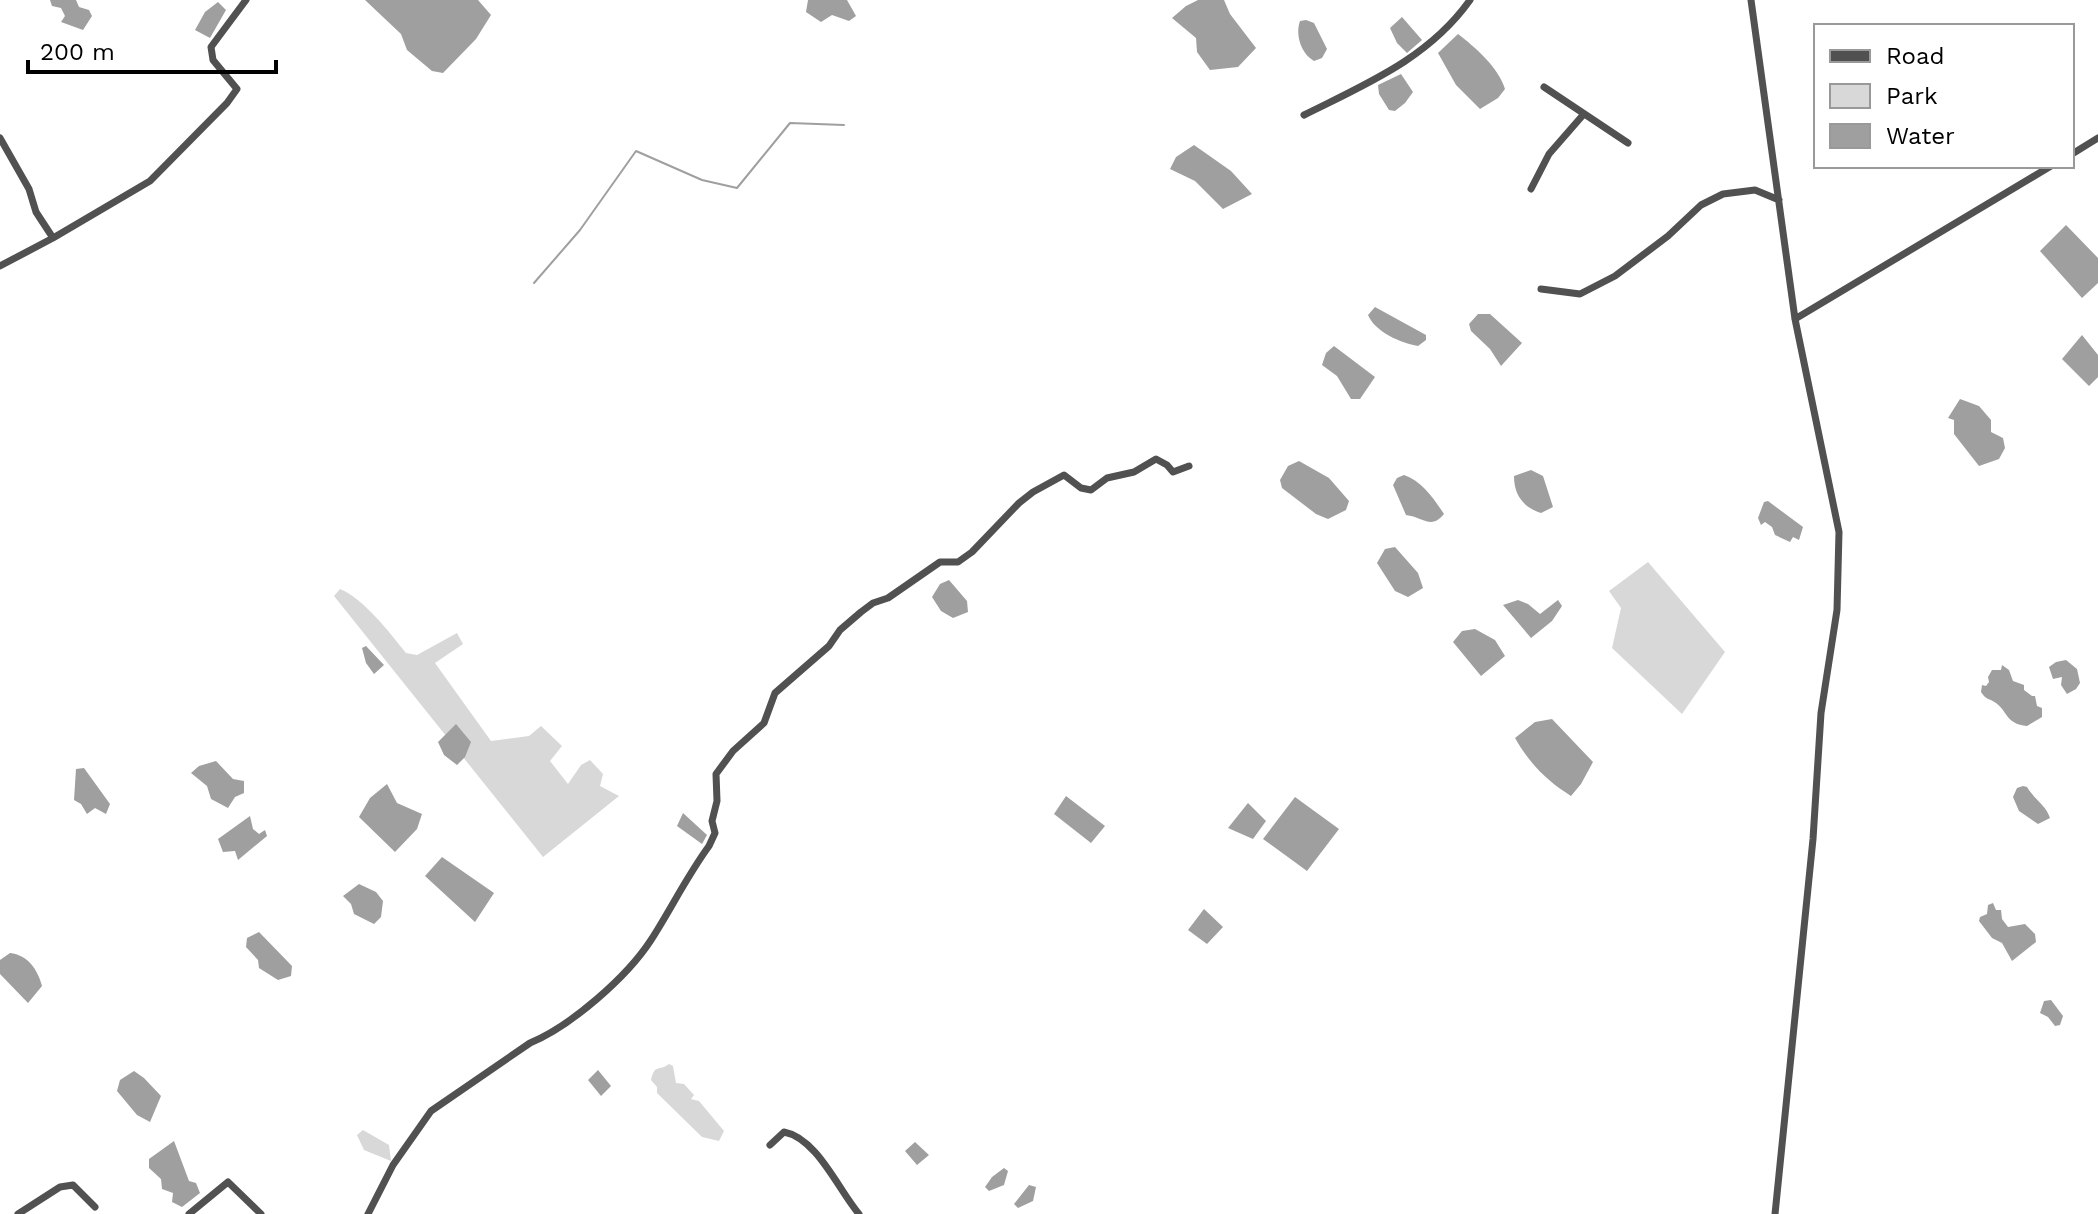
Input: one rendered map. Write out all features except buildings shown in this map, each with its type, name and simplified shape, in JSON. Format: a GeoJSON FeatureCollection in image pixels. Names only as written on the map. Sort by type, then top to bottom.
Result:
{"type":"FeatureCollection","features":[{"type":"Feature","properties":{"kind":"street"},"geometry":{"type":"LineString","coordinates":[[0,266],[150,181],[227,103],[237,89],[213,60],[211,47],[246,0]]}},
{"type":"Feature","properties":{"kind":"street"},"geometry":{"type":"LineString","coordinates":[[1304,115],[1372,83],[1405,63],[1455,21],[1470,0]]}},
{"type":"Feature","properties":{"kind":"street"},"geometry":{"type":"LineString","coordinates":[[1751,0],[1795,319],[1839,532],[1837,595],[1821,713],[1813,839],[1775,1214]]}},
{"type":"Feature","properties":{"kind":"street"},"geometry":{"type":"LineString","coordinates":[[1544,87],[1628,143]]}},
{"type":"Feature","properties":{"kind":"street"},"geometry":{"type":"LineString","coordinates":[[1531,189],[1549,154],[1583,115]]}},
{"type":"Feature","properties":{"kind":"street"},"geometry":{"type":"LineString","coordinates":[[0,138],[29,189],[36,212],[53,238]]}},
{"type":"Feature","properties":{"kind":"street"},"geometry":{"type":"LineString","coordinates":[[2074,153],[2098,138]]}},
{"type":"Feature","properties":{"kind":"street"},"geometry":{"type":"LineString","coordinates":[[1795,319],[2048,168]]}},
{"type":"Feature","properties":{"kind":"street"},"geometry":{"type":"LineString","coordinates":[[1541,289],[1580,294],[1603,282],[1646,253],[1701,205],[1723,194],[1755,190],[1779,200]]}},
{"type":"Feature","properties":{"kind":"street"},"geometry":{"type":"LineString","coordinates":[[368,1214],[393,1165],[431,1111],[570,1019],[619,981],[649,943],[715,833],[712,821],[717,801],[716,774],[733,751],[764,723],[775,693],[829,646],[840,630],[873,603],[888,598],[940,562],[958,562],[1019,503],[1064,475],[1081,488],[1091,490],[1107,478],[1134,472],[1156,459],[1173,472],[1189,466]]}},
{"type":"Feature","properties":{"kind":"street"},"geometry":{"type":"LineString","coordinates":[[770,1145],[784,1132],[794,1134],[829,1169],[859,1214]]}},
{"type":"Feature","properties":{"kind":"street"},"geometry":{"type":"LineString","coordinates":[[189,1214],[228,1182],[261,1214]]}},
{"type":"Feature","properties":{"kind":"street"},"geometry":{"type":"LineString","coordinates":[[18,1214],[60,1187],[73,1185],[95,1207]]}},
{"type":"Feature","properties":{"kind":"green space"},"geometry":{"type":"Polygon","coordinates":[[[1648,562],[1725,652],[1682,714],[1612,648],[1621,608],[1609,591],[1648,562]]]}},
{"type":"Feature","properties":{"kind":"green space"},"geometry":{"type":"Polygon","coordinates":[[[340,589],[367,608],[406,653],[417,655],[457,633],[463,644],[435,663],[491,741],[529,736],[541,726],[562,746],[550,761],[568,784],[581,765],[590,760],[603,774],[600,786],[619,796],[543,857],[334,596],[340,589]]]}},
{"type":"Feature","properties":{"kind":"green space"},"geometry":{"type":"Polygon","coordinates":[[[669,1064],[673,1066],[676,1083],[684,1084],[694,1095],[691,1099],[699,1101],[724,1131],[719,1141],[702,1137],[657,1093],[657,1087],[651,1080],[653,1075],[656,1070],[669,1064]]]}},
{"type":"Feature","properties":{"kind":"green space"},"geometry":{"type":"Polygon","coordinates":[[[363,1130],[389,1145],[391,1161],[364,1150],[357,1135],[363,1130]]]}},
{"type":"Feature","properties":{"kind":"water"},"geometry":{"type":"Polygon","coordinates":[[[50,0],[76,0],[79,7],[89,10],[92,16],[83,30],[61,22],[65,16],[61,8],[52,6],[50,0]]]}},
{"type":"Feature","properties":{"kind":"water"},"geometry":{"type":"Polygon","coordinates":[[[365,0],[478,0],[491,15],[476,39],[443,73],[432,71],[407,50],[401,34],[365,0]]]}},
{"type":"Feature","properties":{"kind":"water"},"geometry":{"type":"Polygon","coordinates":[[[808,0],[847,0],[856,16],[849,21],[832,15],[821,22],[806,12],[808,0]]]}},
{"type":"Feature","properties":{"kind":"water"},"geometry":{"type":"Polygon","coordinates":[[[1198,0],[1224,0],[1230,14],[1256,48],[1238,67],[1210,70],[1197,52],[1196,38],[1172,18],[1198,0]]]}},
{"type":"Feature","properties":{"kind":"water"},"geometry":{"type":"Polygon","coordinates":[[[218,2],[226,10],[210,38],[195,30],[205,12],[218,2]]]}},
{"type":"Feature","properties":{"kind":"water"},"geometry":{"type":"Polygon","coordinates":[[[1402,17],[1422,40],[1407,53],[1397,43],[1390,28],[1402,17]]]}},
{"type":"Feature","properties":{"kind":"water"},"geometry":{"type":"Polygon","coordinates":[[[1300,21],[1314,23],[1327,49],[1322,58],[1314,61],[1306,54],[1299,38],[1300,21]]]}},
{"type":"Feature","properties":{"kind":"water"},"geometry":{"type":"Polygon","coordinates":[[[1458,34],[1492,66],[1505,89],[1498,98],[1480,109],[1456,85],[1438,53],[1458,34]]]}},
{"type":"Feature","properties":{"kind":"water"},"geometry":{"type":"Polygon","coordinates":[[[1401,74],[1413,92],[1395,111],[1389,110],[1379,94],[1378,85],[1401,74]]]}},
{"type":"Feature","properties":{"kind":"water"},"geometry":{"type":"Polygon","coordinates":[[[1194,145],[1231,171],[1252,194],[1223,209],[1195,181],[1170,169],[1176,157],[1194,145]]]}},
{"type":"Feature","properties":{"kind":"water"},"geometry":{"type":"Polygon","coordinates":[[[2066,225],[2098,258],[2098,283],[2082,298],[2040,251],[2066,225]]]}},
{"type":"Feature","properties":{"kind":"water"},"geometry":{"type":"Polygon","coordinates":[[[1375,307],[1426,335],[1426,340],[1418,346],[1382,331],[1368,315],[1375,307]]]}},
{"type":"Feature","properties":{"kind":"water"},"geometry":{"type":"Polygon","coordinates":[[[1478,314],[1490,314],[1522,343],[1501,366],[1490,349],[1471,331],[1469,324],[1478,314]]]}},
{"type":"Feature","properties":{"kind":"water"},"geometry":{"type":"Polygon","coordinates":[[[2082,335],[2098,355],[2098,377],[2089,386],[2062,359],[2082,335]]]}},
{"type":"Feature","properties":{"kind":"water"},"geometry":{"type":"Polygon","coordinates":[[[1334,346],[1375,377],[1360,399],[1351,399],[1337,376],[1322,365],[1326,353],[1334,346]]]}},
{"type":"Feature","properties":{"kind":"water"},"geometry":{"type":"Polygon","coordinates":[[[1960,399],[1979,406],[1991,420],[1991,432],[2003,438],[2005,448],[1999,459],[1979,466],[1954,434],[1954,420],[1948,418],[1960,399]]]}},
{"type":"Feature","properties":{"kind":"water"},"geometry":{"type":"Polygon","coordinates":[[[1299,461],[1329,478],[1349,501],[1346,510],[1328,519],[1316,514],[1282,488],[1280,480],[1288,466],[1299,461]]]}},
{"type":"Feature","properties":{"kind":"water"},"geometry":{"type":"Polygon","coordinates":[[[1531,470],[1543,476],[1553,507],[1541,513],[1525,504],[1516,489],[1514,476],[1531,470]]]}},
{"type":"Feature","properties":{"kind":"water"},"geometry":{"type":"Polygon","coordinates":[[[1404,475],[1422,486],[1432,497],[1444,514],[1439,519],[1431,522],[1406,515],[1393,485],[1397,478],[1404,475]]]}},
{"type":"Feature","properties":{"kind":"water"},"geometry":{"type":"Polygon","coordinates":[[[1768,501],[1803,527],[1799,540],[1793,537],[1790,542],[1775,535],[1772,527],[1765,522],[1761,525],[1758,518],[1764,502],[1768,501]]]}},
{"type":"Feature","properties":{"kind":"water"},"geometry":{"type":"Polygon","coordinates":[[[1395,547],[1418,573],[1423,588],[1408,597],[1395,591],[1377,563],[1385,549],[1395,547]]]}},
{"type":"Feature","properties":{"kind":"water"},"geometry":{"type":"Polygon","coordinates":[[[949,580],[967,601],[968,612],[953,618],[941,611],[932,597],[940,584],[949,580]]]}},
{"type":"Feature","properties":{"kind":"water"},"geometry":{"type":"Polygon","coordinates":[[[1518,600],[1540,614],[1558,600],[1562,606],[1552,621],[1531,638],[1503,605],[1518,600]]]}},
{"type":"Feature","properties":{"kind":"water"},"geometry":{"type":"Polygon","coordinates":[[[1475,629],[1495,640],[1505,656],[1481,676],[1453,642],[1462,631],[1475,629]]]}},
{"type":"Feature","properties":{"kind":"water"},"geometry":{"type":"Polygon","coordinates":[[[366,646],[384,665],[374,674],[366,663],[362,648],[366,646]]]}},
{"type":"Feature","properties":{"kind":"water"},"geometry":{"type":"Polygon","coordinates":[[[2066,660],[2077,669],[2080,683],[2067,694],[2061,685],[2062,677],[2053,679],[2049,667],[2066,660]]]}},
{"type":"Feature","properties":{"kind":"water"},"geometry":{"type":"Polygon","coordinates":[[[2002,665],[2009,670],[2013,681],[2024,685],[2024,690],[2035,696],[2037,706],[2042,708],[2042,717],[2027,726],[2011,720],[2000,706],[1981,692],[1982,685],[1986,686],[1989,682],[1992,670],[2001,670],[2002,665]]]}},
{"type":"Feature","properties":{"kind":"water"},"geometry":{"type":"Polygon","coordinates":[[[1552,719],[1593,762],[1571,796],[1539,771],[1515,738],[1535,722],[1552,719]]]}},
{"type":"Feature","properties":{"kind":"water"},"geometry":{"type":"Polygon","coordinates":[[[456,724],[471,742],[465,757],[457,765],[444,755],[438,742],[456,724]]]}},
{"type":"Feature","properties":{"kind":"water"},"geometry":{"type":"Polygon","coordinates":[[[216,761],[233,779],[244,781],[244,793],[235,797],[228,808],[211,799],[207,786],[191,773],[199,766],[216,761]]]}},
{"type":"Feature","properties":{"kind":"water"},"geometry":{"type":"Polygon","coordinates":[[[84,768],[110,804],[106,814],[95,808],[87,814],[81,804],[74,800],[76,769],[84,768]]]}},
{"type":"Feature","properties":{"kind":"water"},"geometry":{"type":"Polygon","coordinates":[[[387,784],[397,803],[422,814],[417,829],[395,852],[359,817],[370,798],[387,784]]]}},
{"type":"Feature","properties":{"kind":"water"},"geometry":{"type":"Polygon","coordinates":[[[2027,787],[2050,818],[2038,824],[2019,811],[2013,797],[2017,788],[2027,787]]]}},
{"type":"Feature","properties":{"kind":"water"},"geometry":{"type":"Polygon","coordinates":[[[1066,796],[1105,826],[1091,843],[1054,814],[1066,796]]]}},
{"type":"Feature","properties":{"kind":"water"},"geometry":{"type":"Polygon","coordinates":[[[1295,797],[1339,829],[1307,871],[1263,839],[1295,797]]]}},
{"type":"Feature","properties":{"kind":"water"},"geometry":{"type":"Polygon","coordinates":[[[1248,803],[1266,821],[1253,839],[1228,828],[1248,803]]]}},
{"type":"Feature","properties":{"kind":"water"},"geometry":{"type":"Polygon","coordinates":[[[683,813],[707,835],[702,844],[677,826],[683,813]]]}},
{"type":"Feature","properties":{"kind":"water"},"geometry":{"type":"Polygon","coordinates":[[[250,816],[253,829],[259,834],[265,830],[267,836],[238,860],[235,851],[223,852],[218,839],[250,816]]]}},
{"type":"Feature","properties":{"kind":"water"},"geometry":{"type":"Polygon","coordinates":[[[442,857],[494,893],[475,922],[425,876],[442,857]]]}},
{"type":"Feature","properties":{"kind":"water"},"geometry":{"type":"Polygon","coordinates":[[[359,884],[376,892],[383,901],[381,917],[374,924],[354,914],[351,904],[343,896],[359,884]]]}},
{"type":"Feature","properties":{"kind":"water"},"geometry":{"type":"Polygon","coordinates":[[[1993,903],[1996,910],[2001,910],[2002,919],[2008,927],[2025,924],[2035,934],[2036,942],[2012,961],[2002,943],[1992,938],[1979,921],[1987,914],[1988,905],[1993,903]]]}},
{"type":"Feature","properties":{"kind":"water"},"geometry":{"type":"Polygon","coordinates":[[[1204,909],[1223,927],[1207,944],[1188,930],[1204,909]]]}},
{"type":"Feature","properties":{"kind":"water"},"geometry":{"type":"Polygon","coordinates":[[[259,932],[292,966],[291,976],[278,980],[259,968],[258,960],[246,947],[247,938],[259,932]]]}},
{"type":"Feature","properties":{"kind":"water"},"geometry":{"type":"Polygon","coordinates":[[[10,953],[27,960],[40,980],[42,986],[28,1003],[0,974],[0,960],[10,953]]]}},
{"type":"Feature","properties":{"kind":"water"},"geometry":{"type":"Polygon","coordinates":[[[2051,1000],[2063,1016],[2060,1025],[2055,1026],[2040,1013],[2044,1001],[2051,1000]]]}},
{"type":"Feature","properties":{"kind":"water"},"geometry":{"type":"Polygon","coordinates":[[[598,1070],[611,1086],[601,1096],[588,1080],[598,1070]]]}},
{"type":"Feature","properties":{"kind":"water"},"geometry":{"type":"Polygon","coordinates":[[[134,1071],[161,1096],[150,1122],[137,1115],[117,1091],[120,1080],[134,1071]]]}},
{"type":"Feature","properties":{"kind":"water"},"geometry":{"type":"Polygon","coordinates":[[[174,1141],[189,1181],[196,1183],[200,1193],[182,1207],[172,1202],[173,1193],[162,1189],[161,1179],[149,1168],[149,1159],[174,1141]]]}},
{"type":"Feature","properties":{"kind":"water"},"geometry":{"type":"Polygon","coordinates":[[[915,1142],[929,1155],[917,1165],[905,1151],[915,1142]]]}},
{"type":"Feature","properties":{"kind":"water"},"geometry":{"type":"Polygon","coordinates":[[[1004,1168],[1008,1171],[1004,1185],[989,1191],[985,1187],[1004,1168]]]}},
{"type":"Feature","properties":{"kind":"water"},"geometry":{"type":"Polygon","coordinates":[[[1029,1185],[1036,1187],[1033,1201],[1018,1208],[1014,1204],[1029,1185]]]}},
{"type":"Feature","properties":{"kind":"waterway"},"geometry":{"type":"LineString","coordinates":[[534,283],[580,230],[636,151],[702,180],[737,188],[790,123],[844,125]]}}]}
